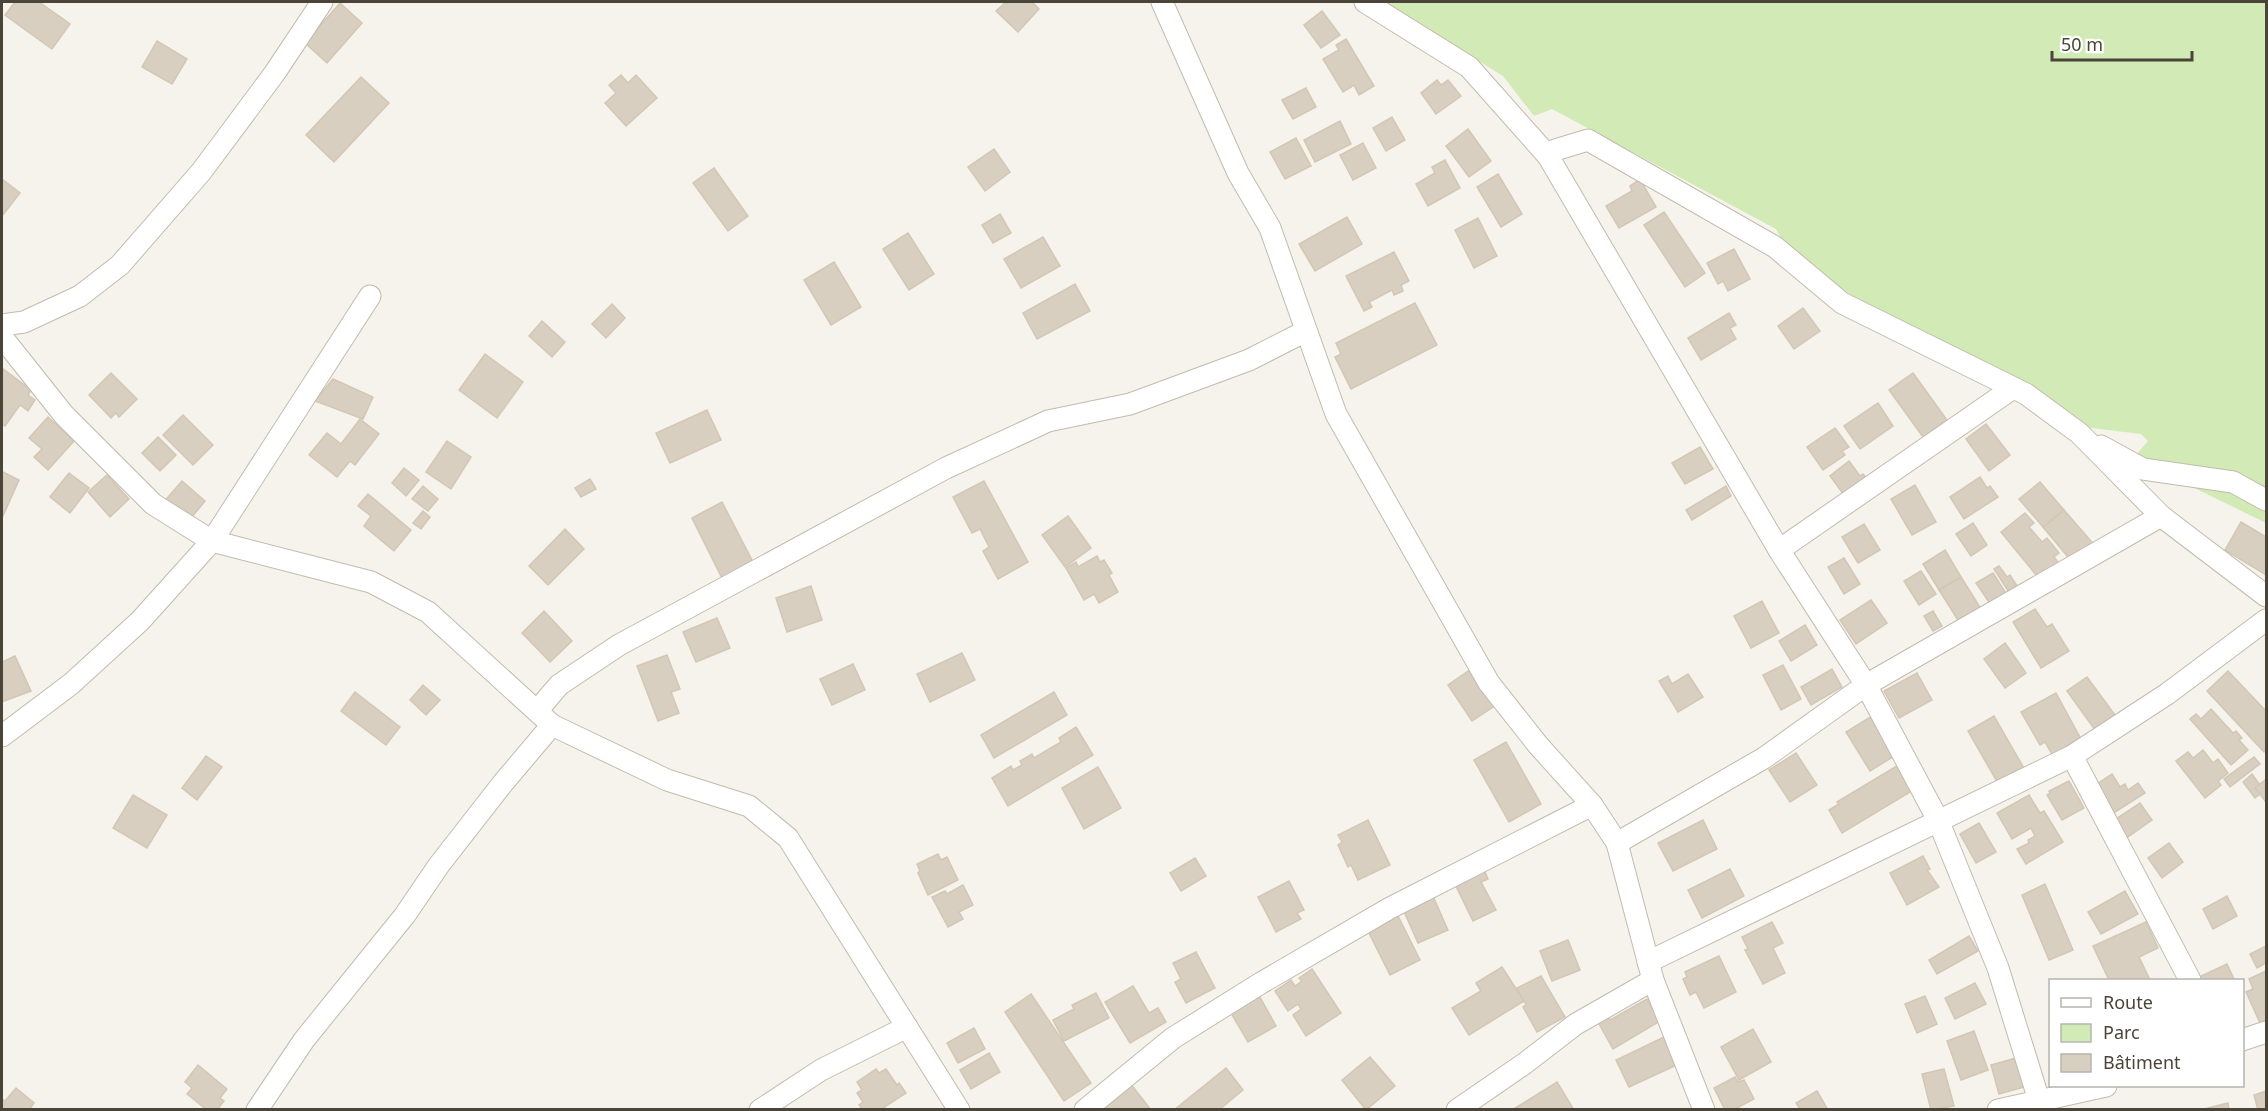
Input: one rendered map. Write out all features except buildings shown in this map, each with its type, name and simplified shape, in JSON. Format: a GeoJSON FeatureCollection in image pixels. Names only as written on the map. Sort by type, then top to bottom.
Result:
{"type":"FeatureCollection","features":[{"type":"Feature","properties":{"kind":"street"},"geometry":{"type":"LineString","coordinates":[[2,325],[24,322],[80,296],[120,265],[201,172],[274,74],[322,2]]}},
{"type":"Feature","properties":{"kind":"street"},"geometry":{"type":"LineString","coordinates":[[1162,2],[1238,173],[1270,228],[1336,414],[1490,683],[1538,745],[1593,805],[1617,843],[1650,971],[1704,1110]]}},
{"type":"Feature","properties":{"kind":"street"},"geometry":{"type":"LineString","coordinates":[[1365,2],[1470,67],[1548,156],[1779,550],[1866,686],[1938,820],[1998,968],[2041,1105]]}},
{"type":"Feature","properties":{"kind":"street"},"geometry":{"type":"LineString","coordinates":[[1548,156],[1555,150],[1588,140],[1775,247],[1842,303],[2026,394],[2079,433],[2143,469],[2233,482],[2266,500]]}},
{"type":"Feature","properties":{"kind":"street"},"geometry":{"type":"LineString","coordinates":[[2,736],[72,684],[140,621],[212,541],[370,296]]}},
{"type":"Feature","properties":{"kind":"street"},"geometry":{"type":"LineString","coordinates":[[257,1110],[304,1040],[405,915],[439,865],[503,783],[544,718],[559,685],[619,645],[946,468],[1048,421],[1130,404],[1250,360],[1306,332]]}},
{"type":"Feature","properties":{"kind":"street"},"geometry":{"type":"LineString","coordinates":[[2,337],[64,415],[153,504],[212,541],[371,582],[428,612],[544,718],[667,780],[749,806],[788,838],[959,1110]]}},
{"type":"Feature","properties":{"kind":"street"},"geometry":{"type":"LineString","coordinates":[[1779,550],[2013,388]]}},
{"type":"Feature","properties":{"kind":"street"},"geometry":{"type":"LineString","coordinates":[[2079,433],[2161,516],[2266,596]]}},
{"type":"Feature","properties":{"kind":"street"},"geometry":{"type":"LineString","coordinates":[[1617,843],[1764,758],[1866,686],[2161,516]]}},
{"type":"Feature","properties":{"kind":"street"},"geometry":{"type":"LineString","coordinates":[[1457,1110],[1524,1064],[1650,971],[1938,820],[2072,756],[2167,694],[2266,620]]}},
{"type":"Feature","properties":{"kind":"street"},"geometry":{"type":"LineString","coordinates":[[2072,756],[2189,979]]}},
{"type":"Feature","properties":{"kind":"street"},"geometry":{"type":"LineString","coordinates":[[1085,1110],[1173,1038],[1271,978],[1390,908],[1593,805]]}},
{"type":"Feature","properties":{"kind":"street"},"geometry":{"type":"LineString","coordinates":[[760,1110],[820,1070],[907,1027]]}},
{"type":"Feature","properties":{"kind":"street"},"geometry":{"type":"LineString","coordinates":[[2244,1039],[2266,1032]]}},
{"type":"Feature","properties":{"kind":"street"},"geometry":{"type":"LineString","coordinates":[[1998,1110],[2041,1105],[2103,1087]]}},
{"type":"Feature","properties":{"kind":"green space"},"geometry":{"type":"Polygon","coordinates":[[[1383,2],[2266,2],[2266,523],[2176,479],[2136,455],[2148,441],[2141,434],[2075,426],[1915,337],[1789,254],[1776,229],[1552,109],[1534,116],[1503,76],[1383,2]]]}}]}
